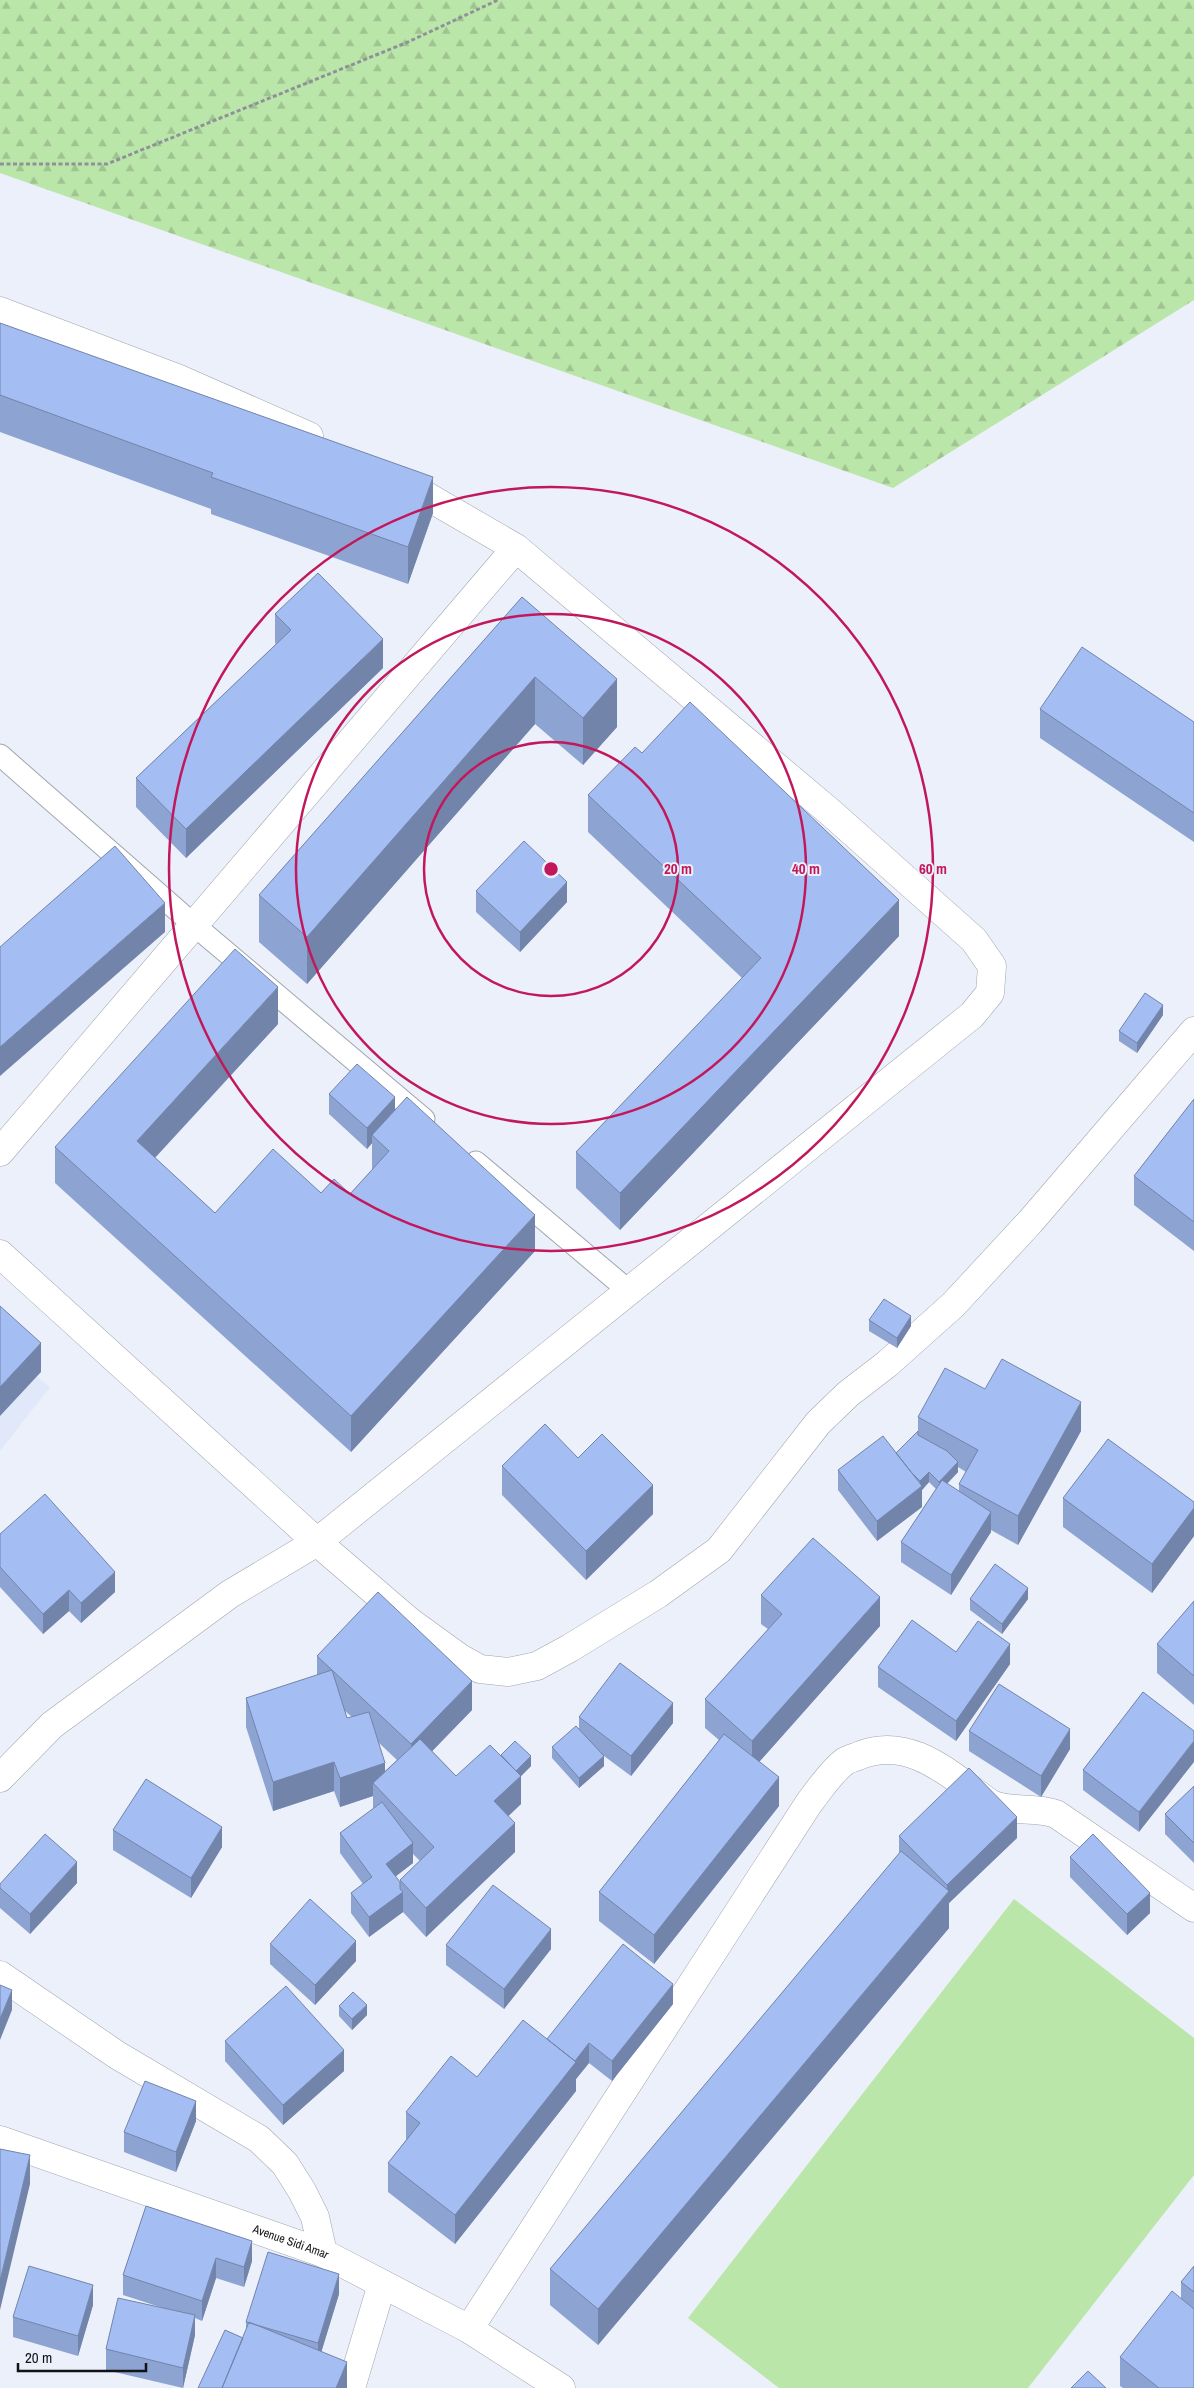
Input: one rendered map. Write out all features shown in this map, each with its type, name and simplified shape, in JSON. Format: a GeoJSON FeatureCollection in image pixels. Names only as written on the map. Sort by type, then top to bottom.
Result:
{"type":"FeatureCollection","features":[{"type":"Feature","properties":{"kind":"street"},"geometry":{"type":"LineString","coordinates":[[0,311],[177,378],[331,446]]}},
{"type":"Feature","properties":{"kind":"street"},"geometry":{"type":"LineString","coordinates":[[0,1778],[52,1725],[230,1594],[317,1542],[972,1015],[990,993],[992,966],[974,940],[830,812],[516,548],[375,467]]}},
{"type":"Feature","properties":{"kind":"street"},"geometry":{"type":"LineString","coordinates":[[0,1152],[516,548]]}},
{"type":"Feature","properties":{"kind":"street"},"geometry":{"type":"LineString","coordinates":[[0,1254],[317,1542],[409,1621],[460,1658],[480,1669],[508,1672],[537,1666],[570,1648],[658,1594],[719,1550],[818,1423],[848,1394],[887,1364],[953,1305],[1030,1222],[1194,1031]]}},
{"type":"Feature","properties":{"kind":"street"},"geometry":{"type":"LineString","coordinates":[[469,2329],[809,1803],[844,1762],[866,1752],[887,1749],[908,1751],[930,1761],[991,1804],[1000,1808],[1040,1809],[1056,1814],[1194,1908]]}},
{"type":"Feature","properties":{"kind":"street"},"geometry":{"type":"LineString","coordinates":[[0,1975],[117,2055],[259,2139],[285,2164],[302,2191],[316,2217],[324,2253]]}},
{"type":"Feature","properties":{"kind":"street","name":"Avenue Sidi Amar"},"geometry":{"type":"LineString","coordinates":[[0,2140],[324,2253],[469,2329],[561,2388]]}},
{"type":"Feature","properties":{"kind":"street"},"geometry":{"type":"LineString","coordinates":[[351,2388],[382,2284]]}},
{"type":"Feature","properties":{"kind":"lane"},"geometry":{"type":"LineString","coordinates":[[0,755],[194,925],[438,1130]]}},
{"type":"Feature","properties":{"kind":"lane"},"geometry":{"type":"LineString","coordinates":[[461,1150],[629,1291]]}},
{"type":"Feature","properties":{"kind":"path"},"geometry":{"type":"LineString","coordinates":[[0,164],[107,164],[408,42],[498,0]]}},
{"type":"Feature","properties":{"kind":"shaded area"},"geometry":{"type":"Polygon","coordinates":[[[0,1346],[50,1387],[0,1451],[0,1346]]]}},
{"type":"Feature","properties":{"kind":"green space"},"geometry":{"type":"Polygon","coordinates":[[[0,0],[1194,0],[1194,300],[893,488],[0,173],[0,0]]]}},
{"type":"Feature","properties":{"kind":"green space"},"geometry":{"type":"Polygon","coordinates":[[[1014,1899],[1194,2038],[1194,2175],[1028,2388],[779,2388],[688,2318],[1014,1899]]]}},
{"type":"Feature","properties":{"kind":"building"},"geometry":{"type":"Polygon","coordinates":[[[0,323],[433,477],[408,547],[211,477],[213,473],[0,395],[0,323]]]}},
{"type":"Feature","properties":{"kind":"building"},"geometry":{"type":"Polygon","coordinates":[[[318,573],[383,639],[186,829],[136,778],[291,630],[275,614],[318,573]]]}},
{"type":"Feature","properties":{"kind":"building"},"geometry":{"type":"Polygon","coordinates":[[[522,597],[617,679],[583,718],[535,677],[307,937],[259,895],[522,597]]]}},
{"type":"Feature","properties":{"kind":"building"},"geometry":{"type":"Polygon","coordinates":[[[1082,647],[1194,722],[1194,813],[1040,709],[1082,647]]]}},
{"type":"Feature","properties":{"kind":"building"},"geometry":{"type":"Polygon","coordinates":[[[690,702],[899,900],[620,1193],[576,1152],[761,958],[588,795],[635,747],[642,753],[690,702]]]}},
{"type":"Feature","properties":{"kind":"building"},"geometry":{"type":"Polygon","coordinates":[[[524,841],[567,882],[520,932],[476,891],[524,841]]]}},
{"type":"Feature","properties":{"kind":"building"},"geometry":{"type":"Polygon","coordinates":[[[115,846],[165,903],[0,1047],[0,947],[115,846]]]}},
{"type":"Feature","properties":{"kind":"building"},"geometry":{"type":"Polygon","coordinates":[[[235,949],[278,987],[137,1141],[215,1213],[273,1149],[321,1193],[334,1179],[350,1194],[389,1151],[372,1135],[407,1097],[535,1215],[351,1416],[55,1147],[235,949]]]}},
{"type":"Feature","properties":{"kind":"building"},"geometry":{"type":"Polygon","coordinates":[[[1145,993],[1163,1005],[1137,1043],[1119,1031],[1145,993]]]}},
{"type":"Feature","properties":{"kind":"building"},"geometry":{"type":"Polygon","coordinates":[[[357,1064],[395,1097],[367,1128],[329,1094],[357,1064]]]}},
{"type":"Feature","properties":{"kind":"building"},"geometry":{"type":"Polygon","coordinates":[[[1194,1099],[1194,1222],[1134,1176],[1194,1099]]]}},
{"type":"Feature","properties":{"kind":"building"},"geometry":{"type":"Polygon","coordinates":[[[884,1299],[911,1316],[897,1338],[869,1320],[884,1299]]]}},
{"type":"Feature","properties":{"kind":"building"},"geometry":{"type":"Polygon","coordinates":[[[0,1306],[41,1343],[0,1387],[0,1306]]]}},
{"type":"Feature","properties":{"kind":"building"},"geometry":{"type":"Polygon","coordinates":[[[1002,1359],[1081,1402],[1018,1516],[959,1484],[978,1450],[918,1417],[945,1368],[985,1389],[1002,1359]]]}},
{"type":"Feature","properties":{"kind":"building"},"geometry":{"type":"Polygon","coordinates":[[[545,1424],[578,1458],[602,1434],[653,1485],[586,1551],[502,1466],[545,1424]]]}},
{"type":"Feature","properties":{"kind":"building"},"geometry":{"type":"Polygon","coordinates":[[[918,1431],[918,1435],[947,1451],[958,1462],[939,1482],[929,1472],[920,1481],[896,1453],[918,1431]]]}},
{"type":"Feature","properties":{"kind":"building"},"geometry":{"type":"Polygon","coordinates":[[[883,1436],[922,1486],[877,1521],[838,1470],[883,1436]]]}},
{"type":"Feature","properties":{"kind":"building"},"geometry":{"type":"Polygon","coordinates":[[[1108,1439],[1194,1502],[1194,1508],[1152,1564],[1063,1498],[1108,1439]]]}},
{"type":"Feature","properties":{"kind":"building"},"geometry":{"type":"Polygon","coordinates":[[[942,1480],[991,1512],[951,1575],[901,1542],[942,1480]]]}},
{"type":"Feature","properties":{"kind":"building"},"geometry":{"type":"Polygon","coordinates":[[[45,1494],[115,1572],[81,1603],[69,1590],[43,1614],[0,1567],[0,1534],[45,1494]]]}},
{"type":"Feature","properties":{"kind":"building"},"geometry":{"type":"Polygon","coordinates":[[[813,1538],[880,1597],[752,1741],[705,1699],[782,1614],[761,1595],[813,1538]]]}},
{"type":"Feature","properties":{"kind":"building"},"geometry":{"type":"Polygon","coordinates":[[[995,1564],[1028,1588],[1002,1624],[970,1599],[995,1564]]]}},
{"type":"Feature","properties":{"kind":"building"},"geometry":{"type":"Polygon","coordinates":[[[378,1592],[472,1681],[411,1744],[317,1656],[378,1592]]]}},
{"type":"Feature","properties":{"kind":"building"},"geometry":{"type":"Polygon","coordinates":[[[1194,1601],[1194,1676],[1157,1644],[1194,1601]]]}},
{"type":"Feature","properties":{"kind":"building"},"geometry":{"type":"Polygon","coordinates":[[[912,1620],[956,1652],[978,1621],[1010,1644],[956,1721],[878,1667],[912,1620]]]}},
{"type":"Feature","properties":{"kind":"building"},"geometry":{"type":"Polygon","coordinates":[[[620,1663],[673,1703],[631,1756],[579,1717],[620,1663]]]}},
{"type":"Feature","properties":{"kind":"building"},"geometry":{"type":"Polygon","coordinates":[[[332,1670],[347,1718],[369,1712],[385,1763],[340,1778],[334,1762],[273,1782],[246,1698],[332,1670]]]}},
{"type":"Feature","properties":{"kind":"building"},"geometry":{"type":"Polygon","coordinates":[[[999,1684],[1070,1729],[1041,1776],[969,1731],[999,1684]]]}},
{"type":"Feature","properties":{"kind":"building"},"geometry":{"type":"Polygon","coordinates":[[[1143,1692],[1194,1731],[1194,1741],[1139,1812],[1083,1770],[1143,1692]]]}},
{"type":"Feature","properties":{"kind":"building"},"geometry":{"type":"Polygon","coordinates":[[[576,1726],[604,1756],[579,1778],[552,1747],[576,1726]]]}},
{"type":"Feature","properties":{"kind":"building"},"geometry":{"type":"Polygon","coordinates":[[[724,1734],[779,1777],[654,1935],[599,1892],[724,1734]]]}},
{"type":"Feature","properties":{"kind":"building"},"geometry":{"type":"Polygon","coordinates":[[[420,1739],[456,1776],[490,1745],[521,1776],[494,1801],[515,1823],[426,1908],[400,1880],[434,1847],[373,1783],[420,1739]]]}},
{"type":"Feature","properties":{"kind":"building"},"geometry":{"type":"Polygon","coordinates":[[[515,1741],[531,1756],[516,1771],[501,1755],[515,1741]]]}},
{"type":"Feature","properties":{"kind":"building"},"geometry":{"type":"Polygon","coordinates":[[[969,1768],[1017,1817],[947,1885],[899,1836],[969,1768]]]}},
{"type":"Feature","properties":{"kind":"building"},"geometry":{"type":"Polygon","coordinates":[[[146,1779],[222,1827],[191,1878],[113,1830],[146,1779]]]}},
{"type":"Feature","properties":{"kind":"building"},"geometry":{"type":"Polygon","coordinates":[[[1194,1786],[1194,1843],[1165,1814],[1194,1786]]]}},
{"type":"Feature","properties":{"kind":"building"},"geometry":{"type":"Polygon","coordinates":[[[382,1802],[413,1843],[386,1864],[400,1882],[400,1889],[403,1892],[369,1917],[351,1893],[372,1877],[340,1833],[382,1802]]]}},
{"type":"Feature","properties":{"kind":"building"},"geometry":{"type":"Polygon","coordinates":[[[45,1834],[77,1862],[30,1914],[0,1888],[0,1884],[45,1834]]]}},
{"type":"Feature","properties":{"kind":"building"},"geometry":{"type":"Polygon","coordinates":[[[1093,1834],[1150,1893],[1127,1914],[1070,1857],[1093,1834]]]}},
{"type":"Feature","properties":{"kind":"building"},"geometry":{"type":"Polygon","coordinates":[[[901,1851],[949,1891],[598,2309],[550,2269],[901,1851]]]}},
{"type":"Feature","properties":{"kind":"building"},"geometry":{"type":"Polygon","coordinates":[[[493,1885],[551,1929],[504,1989],[446,1945],[493,1885]]]}},
{"type":"Feature","properties":{"kind":"building"},"geometry":{"type":"Polygon","coordinates":[[[310,1899],[356,1941],[315,1985],[270,1944],[310,1899]]]}},
{"type":"Feature","properties":{"kind":"building"},"geometry":{"type":"Polygon","coordinates":[[[623,1944],[673,1984],[612,2061],[589,2043],[575,2061],[547,2039],[623,1944]]]}},
{"type":"Feature","properties":{"kind":"building"},"geometry":{"type":"Polygon","coordinates":[[[0,1985],[12,1990],[0,2019],[0,1985]]]}},
{"type":"Feature","properties":{"kind":"building"},"geometry":{"type":"Polygon","coordinates":[[[286,1986],[344,2050],[283,2105],[225,2041],[286,1986]]]}},
{"type":"Feature","properties":{"kind":"building"},"geometry":{"type":"Polygon","coordinates":[[[353,1992],[367,2005],[352,2019],[339,2006],[353,1992]]]}},
{"type":"Feature","properties":{"kind":"building"},"geometry":{"type":"Polygon","coordinates":[[[523,2020],[576,2062],[455,2215],[388,2163],[420,2123],[406,2112],[451,2056],[477,2077],[523,2020]]]}},
{"type":"Feature","properties":{"kind":"building"},"geometry":{"type":"Polygon","coordinates":[[[145,2081],[196,2101],[176,2152],[124,2132],[145,2081]]]}},
{"type":"Feature","properties":{"kind":"building"},"geometry":{"type":"Polygon","coordinates":[[[0,2149],[30,2155],[0,2281],[0,2149]]]}},
{"type":"Feature","properties":{"kind":"building"},"geometry":{"type":"Polygon","coordinates":[[[146,2206],[252,2241],[244,2267],[216,2258],[202,2301],[123,2275],[146,2206]]]}},
{"type":"Feature","properties":{"kind":"building"},"geometry":{"type":"Polygon","coordinates":[[[268,2252],[339,2274],[318,2343],[246,2322],[268,2252]]]}},
{"type":"Feature","properties":{"kind":"building"},"geometry":{"type":"Polygon","coordinates":[[[29,2266],[93,2285],[78,2336],[13,2317],[29,2266]]]}},
{"type":"Feature","properties":{"kind":"building"},"geometry":{"type":"Polygon","coordinates":[[[1194,2266],[1194,2292],[1181,2282],[1194,2266]]]}},
{"type":"Feature","properties":{"kind":"building"},"geometry":{"type":"Polygon","coordinates":[[[1172,2291],[1194,2309],[1194,2388],[1159,2388],[1120,2357],[1172,2291]]]}},
{"type":"Feature","properties":{"kind":"building"},"geometry":{"type":"Polygon","coordinates":[[[118,2298],[195,2315],[183,2368],[106,2349],[118,2298]]]}},
{"type":"Feature","properties":{"kind":"building"},"geometry":{"type":"Polygon","coordinates":[[[249,2322],[347,2362],[336,2388],[222,2388],[249,2322]]]}},
{"type":"Feature","properties":{"kind":"building"},"geometry":{"type":"Polygon","coordinates":[[[225,2330],[243,2338],[222,2388],[198,2388],[225,2330]]]}},
{"type":"Feature","properties":{"kind":"building"},"geometry":{"type":"Polygon","coordinates":[[[1088,2371],[1106,2388],[1071,2388],[1088,2371]]]}}]}
